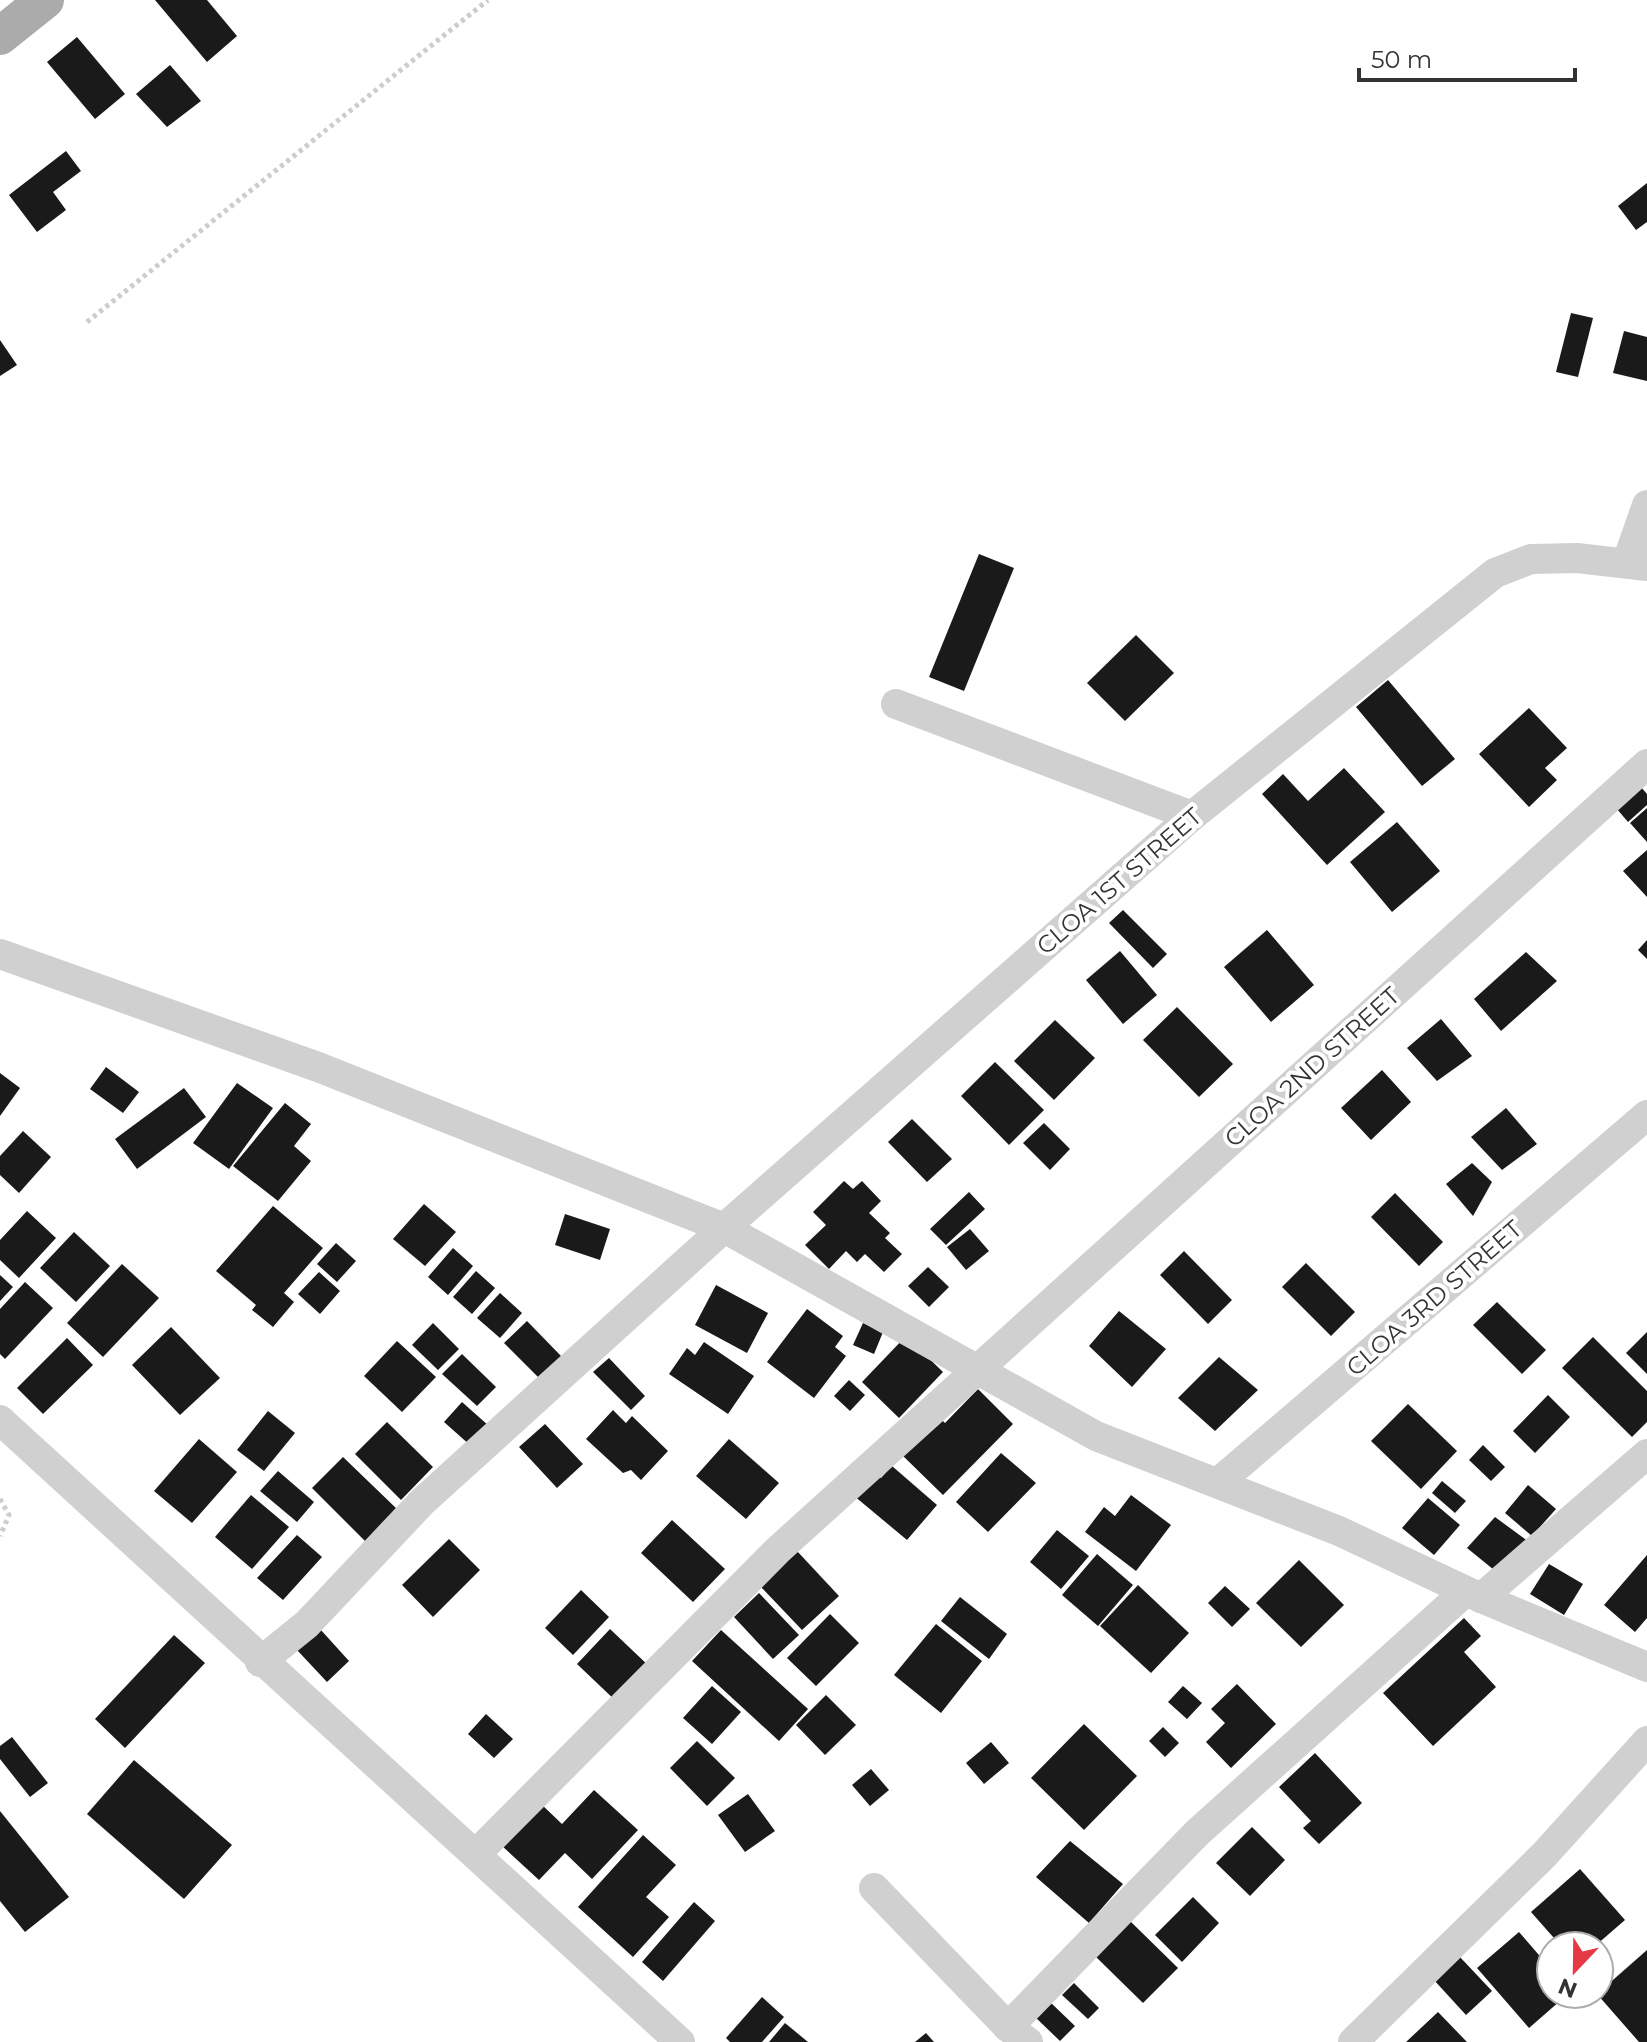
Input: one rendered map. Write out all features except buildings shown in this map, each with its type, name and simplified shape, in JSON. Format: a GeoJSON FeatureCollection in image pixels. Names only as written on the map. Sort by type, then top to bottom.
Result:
{"type":"FeatureCollection","features":[{"type":"Feature","properties":{"kind":"main road"},"geometry":{"type":"LineString","coordinates":[[0,36],[45,0]]}},
{"type":"Feature","properties":{"kind":"street"},"geometry":{"type":"LineString","coordinates":[[1637,564],[1647,505]]}},
{"type":"Feature","properties":{"kind":"street","name":"CLOA 1ST STREET"},"geometry":{"type":"LineString","coordinates":[[260,1662],[307,1624],[422,1502],[724,1228],[1192,816],[1495,573],[1531,559],[1577,558],[1637,564]]}},
{"type":"Feature","properties":{"kind":"street"},"geometry":{"type":"LineString","coordinates":[[896,704],[1192,816]]}},
{"type":"Feature","properties":{"kind":"street","name":"CLOA 2ND STREET"},"geometry":{"type":"LineString","coordinates":[[476,1854],[759,1569],[1647,764]]}},
{"type":"Feature","properties":{"kind":"street"},"geometry":{"type":"LineString","coordinates":[[0,954],[318,1067],[724,1228],[1096,1436],[1220,1481],[1339,1531],[1474,1595],[1647,1667]]}},
{"type":"Feature","properties":{"kind":"street","name":"CLOA 3RD STREET"},"geometry":{"type":"LineString","coordinates":[[1220,1481],[1647,1115]]}},
{"type":"Feature","properties":{"kind":"street"},"geometry":{"type":"LineString","coordinates":[[0,1420],[260,1662],[476,1854],[680,2042]]}},
{"type":"Feature","properties":{"kind":"street"},"geometry":{"type":"LineString","coordinates":[[874,1888],[1018,2035],[1197,1833],[1474,1595],[1647,1454]]}},
{"type":"Feature","properties":{"kind":"street"},"geometry":{"type":"LineString","coordinates":[[1353,2042],[1544,1855],[1647,1741]]}},
{"type":"Feature","properties":{"kind":"path"},"geometry":{"type":"LineString","coordinates":[[87,322],[488,0]]}},
{"type":"Feature","properties":{"kind":"path"},"geometry":{"type":"LineString","coordinates":[[0,1499],[9,1515],[0,1536]]}}]}
